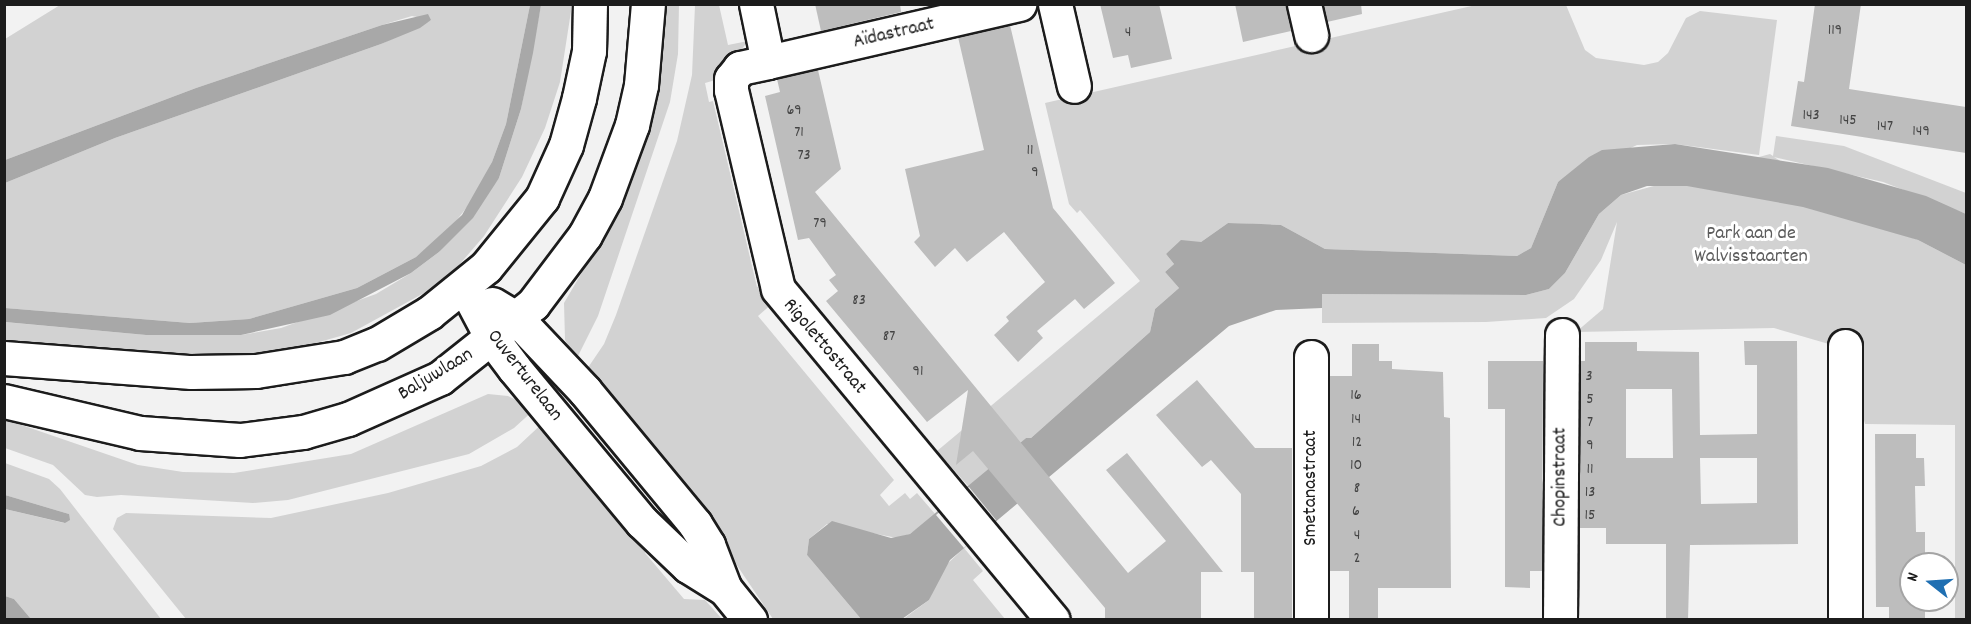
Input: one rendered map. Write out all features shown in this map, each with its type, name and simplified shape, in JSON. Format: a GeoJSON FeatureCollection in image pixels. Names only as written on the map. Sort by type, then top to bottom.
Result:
{"type":"FeatureCollection","features":[{"type":"Feature","properties":{"kind":"street"},"geometry":{"type":"LineString","coordinates":[[4,358],[191,372],[304,365],[377,344],[465,287],[542,198],[566,145],[589,51],[590,4]]}},
{"type":"Feature","properties":{"kind":"street","name":"Baljuwlaan"},"geometry":{"type":"LineString","coordinates":[[4,401],[140,433],[240,440],[303,432],[398,399],[440,378],[505,329],[549,285],[585,234],[615,176],[641,85],[648,4]]}},
{"type":"Feature","properties":{"kind":"street"},"geometry":{"type":"LineString","coordinates":[[756,4],[768,62]]}},
{"type":"Feature","properties":{"kind":"street","name":"Aïdastraat"},"geometry":{"type":"LineString","coordinates":[[768,62],[1019,4]]}},
{"type":"Feature","properties":{"kind":"street"},"geometry":{"type":"LineString","coordinates":[[1054,4],[1074,86]]}},
{"type":"Feature","properties":{"kind":"street","name":"Rigolettostraat"},"geometry":{"type":"LineString","coordinates":[[768,62],[740,68],[731,79],[778,289],[1053,620]]}},
{"type":"Feature","properties":{"kind":"street","name":"Ouverturelaan"},"geometry":{"type":"LineString","coordinates":[[465,287],[505,329],[642,522],[688,566],[725,589],[750,620]]}},
{"type":"Feature","properties":{"kind":"street","name":"Chopinstraat"},"geometry":{"type":"LineString","coordinates":[[1560,620],[1562,335]]}},
{"type":"Feature","properties":{"kind":"street"},"geometry":{"type":"LineString","coordinates":[[1845,346],[1845,620]]}},
{"type":"Feature","properties":{"kind":"street","name":"Smetanastraat"},"geometry":{"type":"LineString","coordinates":[[1311,357],[1311,620]]}},
{"type":"Feature","properties":{"kind":"green space"},"geometry":{"type":"Polygon","coordinates":[[[60,5],[530,5],[506,124],[492,162],[474,198],[449,230],[416,257],[357,288],[249,319],[190,323],[5,308],[5,183],[115,138],[381,44],[431,20],[412,16],[382,25],[196,88],[5,160],[5,39],[60,5]]]}},
{"type":"Feature","properties":{"kind":"green space"},"geometry":{"type":"Polygon","coordinates":[[[541,5],[572,5],[560,82],[545,128],[522,177],[484,236],[459,265],[424,293],[351,333],[263,358],[5,351],[4,322],[146,335],[241,335],[281,328],[376,294],[411,273],[439,252],[499,178],[521,109],[541,5]]]}},
{"type":"Feature","properties":{"kind":"green space"},"geometry":{"type":"Polygon","coordinates":[[[663,5],[679,5],[678,54],[670,102],[598,316],[576,360],[565,340],[564,303],[618,211],[639,160],[657,86],[663,5]]]}},
{"type":"Feature","properties":{"kind":"green space"},"geometry":{"type":"Polygon","coordinates":[[[695,5],[719,5],[728,45],[748,41],[719,79],[705,83],[709,102],[713,101],[757,287],[765,285],[773,303],[758,316],[894,480],[880,495],[889,506],[905,493],[910,499],[917,493],[936,515],[910,534],[897,538],[827,524],[809,539],[807,555],[861,619],[773,619],[695,503],[585,372],[604,344],[616,315],[677,141],[692,75],[695,5]]]}},
{"type":"Feature","properties":{"kind":"green space"},"geometry":{"type":"Polygon","coordinates":[[[1476,5],[1566,5],[1585,50],[1596,58],[1644,65],[1658,62],[1668,53],[1686,18],[1700,11],[1777,20],[1759,155],[1675,144],[1637,145],[1558,182],[1531,248],[1517,256],[1325,249],[1281,225],[1228,223],[1201,242],[1166,254],[1174,264],[1165,272],[1179,288],[1155,309],[1150,332],[1031,438],[1026,438],[969,487],[937,451],[1140,281],[1080,210],[1077,213],[1069,204],[1045,103],[1476,5]]]}},
{"type":"Feature","properties":{"kind":"green space","name":"Park aan de Walvisstaarten"},"geometry":{"type":"Polygon","coordinates":[[[1776,136],[1844,146],[1966,193],[1966,214],[1883,182],[1774,157],[1883,227],[1918,240],[1966,265],[1966,619],[1955,619],[1955,612],[1959,612],[1959,552],[1955,552],[1955,425],[1865,424],[1846,349],[1774,328],[1576,332],[1603,309],[1617,222],[1601,260],[1574,299],[1546,318],[1486,322],[1322,323],[1322,294],[1526,295],[1549,289],[1565,273],[1599,214],[1621,195],[1770,154],[1773,156],[1776,136]]]}},
{"type":"Feature","properties":{"kind":"green space"},"geometry":{"type":"Polygon","coordinates":[[[488,394],[508,396],[535,409],[514,428],[469,454],[288,500],[253,503],[85,495],[53,465],[5,448],[4,419],[138,465],[183,472],[234,473],[351,454],[488,394]]]}},
{"type":"Feature","properties":{"kind":"green space"},"geometry":{"type":"Polygon","coordinates":[[[546,420],[649,540],[645,553],[684,599],[705,600],[722,619],[186,619],[113,529],[117,518],[126,513],[271,518],[388,493],[481,466],[517,447],[546,420]]]}},
{"type":"Feature","properties":{"kind":"green space"},"geometry":{"type":"Polygon","coordinates":[[[5,463],[49,479],[60,489],[161,619],[31,619],[14,599],[5,596],[5,509],[64,523],[69,514],[5,495],[5,463]]]}},
{"type":"Feature","properties":{"kind":"green space"},"geometry":{"type":"Polygon","coordinates":[[[964,548],[983,571],[973,580],[1005,619],[902,620],[929,600],[944,567],[964,548]]]}},
{"type":"Feature","properties":{"kind":"shaded area"},"geometry":{"type":"Polygon","coordinates":[[[530,5],[541,5],[533,53],[521,109],[499,178],[473,218],[439,252],[411,273],[330,315],[241,335],[146,335],[5,322],[5,308],[190,323],[249,319],[357,288],[416,257],[462,215],[492,162],[506,124],[530,5]]]}},
{"type":"Feature","properties":{"kind":"shaded area"},"geometry":{"type":"Polygon","coordinates":[[[428,14],[431,20],[420,28],[381,44],[115,138],[5,183],[5,160],[196,88],[382,25],[428,14]]]}},
{"type":"Feature","properties":{"kind":"shaded area"},"geometry":{"type":"Polygon","coordinates":[[[1675,144],[1828,168],[1926,196],[1966,214],[1966,265],[1918,240],[1803,207],[1687,186],[1647,186],[1621,195],[1599,214],[1565,273],[1549,289],[1526,295],[1322,294],[1322,308],[1276,310],[1229,326],[950,560],[929,600],[902,619],[861,619],[807,555],[809,539],[832,521],[891,538],[910,534],[1026,438],[1031,438],[1150,332],[1155,309],[1179,288],[1165,272],[1174,264],[1166,254],[1181,240],[1201,242],[1228,223],[1261,224],[1281,225],[1325,249],[1517,256],[1531,248],[1558,182],[1589,157],[1602,150],[1675,144]]]}},
{"type":"Feature","properties":{"kind":"shaded area"},"geometry":{"type":"Polygon","coordinates":[[[5,495],[69,514],[70,520],[65,523],[5,509],[5,495]]]}},
{"type":"Feature","properties":{"kind":"shaded area"},"geometry":{"type":"Polygon","coordinates":[[[5,596],[14,599],[31,619],[5,619],[5,596]]]}},
{"type":"Feature","properties":{"kind":"pier"},"geometry":{"type":"Polygon","coordinates":[[[969,487],[996,520],[964,548],[936,515],[969,487]]]}},
{"type":"Feature","properties":{"kind":"building"},"geometry":{"type":"Polygon","coordinates":[[[815,4],[900,4],[901,12],[821,31],[815,4]]]}},
{"type":"Feature","properties":{"kind":"building"},"geometry":{"type":"Polygon","coordinates":[[[1100,4],[1159,4],[1172,59],[1131,68],[1128,55],[1113,58],[1100,4]]]}},
{"type":"Feature","properties":{"kind":"building"},"geometry":{"type":"Polygon","coordinates":[[[1235,4],[1286,4],[1291,31],[1243,42],[1235,4]]]}},
{"type":"Feature","properties":{"kind":"building"},"geometry":{"type":"Polygon","coordinates":[[[1323,4],[1361,4],[1362,14],[1327,22],[1323,4]]]}},
{"type":"Feature","properties":{"kind":"building"},"geometry":{"type":"Polygon","coordinates":[[[1815,4],[1861,4],[1849,89],[1966,107],[1966,153],[1791,126],[1798,81],[1804,82],[1815,4]]]}},
{"type":"Feature","properties":{"kind":"building"},"geometry":{"type":"Polygon","coordinates":[[[1010,25],[1053,208],[1115,283],[1084,309],[1075,299],[1037,331],[1043,338],[1018,362],[994,335],[1009,321],[1006,317],[1045,282],[1004,232],[967,262],[955,248],[935,267],[914,242],[920,236],[905,169],[984,150],[958,37],[1010,25]]]}},
{"type":"Feature","properties":{"kind":"building"},"geometry":{"type":"Polygon","coordinates":[[[818,70],[841,169],[815,192],[1128,573],[1166,541],[1106,470],[1127,453],[1223,572],[1201,572],[1201,620],[1105,620],[1105,608],[973,451],[956,465],[968,390],[927,422],[826,301],[838,291],[829,280],[836,275],[809,238],[798,240],[765,96],[780,92],[777,79],[818,70]]]}},
{"type":"Feature","properties":{"kind":"building"},"geometry":{"type":"Polygon","coordinates":[[[1744,341],[1797,341],[1798,544],[1690,545],[1688,620],[1666,620],[1666,544],[1606,544],[1606,528],[1579,528],[1581,361],[1585,361],[1585,342],[1637,342],[1637,351],[1699,352],[1700,435],[1757,434],[1757,365],[1745,365],[1744,341]],[[1626,389],[1626,458],[1673,458],[1672,389],[1626,389]],[[1700,458],[1701,504],[1757,503],[1757,458],[1700,458]]]}},
{"type":"Feature","properties":{"kind":"building"},"geometry":{"type":"Polygon","coordinates":[[[1352,344],[1379,344],[1379,361],[1392,361],[1392,369],[1443,372],[1444,417],[1450,418],[1451,588],[1378,588],[1378,620],[1349,620],[1349,571],[1330,571],[1330,376],[1352,376],[1352,344]]]}},
{"type":"Feature","properties":{"kind":"building"},"geometry":{"type":"Polygon","coordinates":[[[1488,361],[1543,361],[1542,571],[1530,571],[1530,588],[1505,587],[1505,409],[1488,409],[1488,361]]]}},
{"type":"Feature","properties":{"kind":"building"},"geometry":{"type":"Polygon","coordinates":[[[1197,380],[1255,448],[1292,448],[1292,620],[1254,620],[1254,572],[1241,572],[1241,494],[1211,460],[1202,467],[1156,415],[1197,380]]]}},
{"type":"Feature","properties":{"kind":"building"},"geometry":{"type":"Polygon","coordinates":[[[1875,434],[1916,434],[1916,458],[1924,458],[1925,486],[1915,486],[1916,532],[1925,532],[1925,552],[1899,552],[1899,612],[1925,612],[1925,620],[1889,620],[1889,607],[1876,607],[1875,434]]]}}]}
